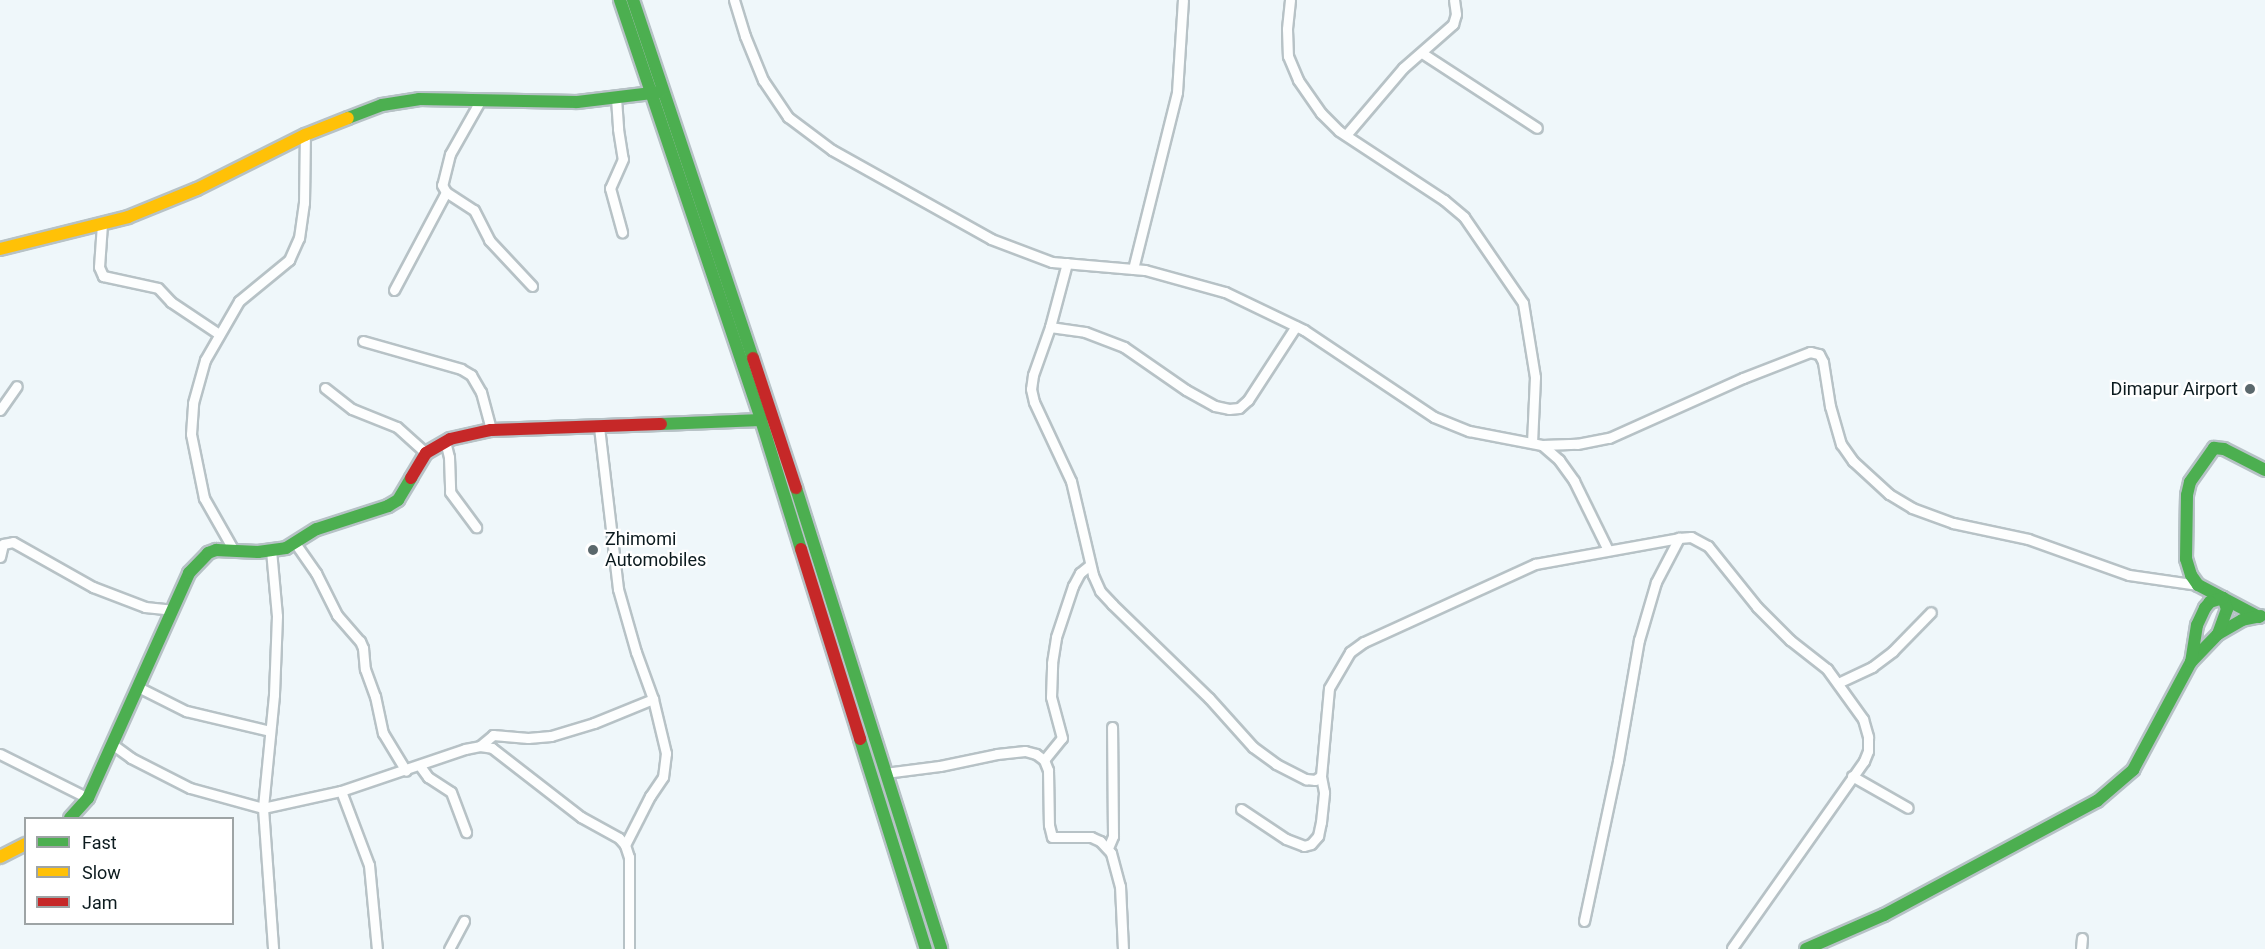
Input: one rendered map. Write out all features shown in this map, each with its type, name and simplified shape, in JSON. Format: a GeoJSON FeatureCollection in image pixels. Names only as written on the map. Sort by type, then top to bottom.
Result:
{"type":"FeatureCollection","features":[{"type":"Feature","properties":{"kind":"main road"},"geometry":{"type":"LineString","coordinates":[[620,0],[761,420],[926,949]]}},
{"type":"Feature","properties":{"kind":"main road"},"geometry":{"type":"LineString","coordinates":[[633,0],[812,532],[941,949]]}},
{"type":"Feature","properties":{"kind":"main road"},"geometry":{"type":"LineString","coordinates":[[0,249],[102,224],[197,189],[305,135],[382,105],[419,99],[577,102],[664,91]]}},
{"type":"Feature","properties":{"kind":"main road"},"geometry":{"type":"LineString","coordinates":[[72,817],[88,798],[189,573],[199,561],[216,550],[233,549],[258,552],[286,548],[317,529],[388,506],[398,500],[426,453],[445,441],[490,430],[761,420]]}},
{"type":"Feature","properties":{"kind":"main road"},"geometry":{"type":"LineString","coordinates":[[2263,617],[2198,585],[2190,575],[2186,559],[2187,495],[2193,476],[2214,448],[2224,449],[2265,470]]}},
{"type":"Feature","properties":{"kind":"main road"},"geometry":{"type":"LineString","coordinates":[[2191,662],[2197,625],[2198,585]]}},
{"type":"Feature","properties":{"kind":"main road"},"geometry":{"type":"LineString","coordinates":[[2197,625],[2210,602],[2223,598]]}},
{"type":"Feature","properties":{"kind":"main road"},"geometry":{"type":"LineString","coordinates":[[2218,634],[2227,609],[2223,598]]}},
{"type":"Feature","properties":{"kind":"main road"},"geometry":{"type":"LineString","coordinates":[[1806,949],[1884,915],[2097,801],[2133,770],[2191,662],[2218,634],[2242,620],[2263,617]]}},
{"type":"Feature","properties":{"kind":"main road"},"geometry":{"type":"LineString","coordinates":[[0,857],[24,845]]}},
{"type":"Feature","properties":{"kind":"street"},"geometry":{"type":"LineString","coordinates":[[734,0],[745,36],[764,80],[788,117],[831,150],[991,239],[1053,262],[1133,269],[1172,276],[1225,292],[1296,326],[1434,417],[1469,431],[1537,444],[1577,444],[1609,438],[1796,355],[1810,352],[1819,354],[1823,362],[1830,406],[1841,444],[1853,461],[1889,494],[1912,508],[1945,520],[2028,539],[2128,574],[2155,581],[2198,585]]}},
{"type":"Feature","properties":{"kind":"street"},"geometry":{"type":"LineString","coordinates":[[1133,269],[1177,92],[1184,0]]}},
{"type":"Feature","properties":{"kind":"street"},"geometry":{"type":"LineString","coordinates":[[1290,0],[1287,29],[1288,56],[1298,80],[1321,113],[1346,135],[1444,200],[1464,217],[1490,257],[1513,285],[1523,303],[1532,342],[1537,444]]}},
{"type":"Feature","properties":{"kind":"street"},"geometry":{"type":"LineString","coordinates":[[1346,135],[1403,68],[1453,24],[1456,14],[1454,0]]}},
{"type":"Feature","properties":{"kind":"street"},"geometry":{"type":"LineString","coordinates":[[1422,53],[1537,128]]}},
{"type":"Feature","properties":{"kind":"street"},"geometry":{"type":"LineString","coordinates":[[616,98],[623,159],[610,188],[622,232]]}},
{"type":"Feature","properties":{"kind":"street"},"geometry":{"type":"LineString","coordinates":[[480,101],[447,159],[442,178],[446,192],[474,210],[489,240],[532,286]]}},
{"type":"Feature","properties":{"kind":"street"},"geometry":{"type":"LineString","coordinates":[[233,549],[204,498],[191,434],[193,403],[205,360],[239,301],[289,260],[299,238],[304,203],[305,135]]}},
{"type":"Feature","properties":{"kind":"street"},"geometry":{"type":"LineString","coordinates":[[394,290],[446,192]]}},
{"type":"Feature","properties":{"kind":"street"},"geometry":{"type":"LineString","coordinates":[[102,224],[99,267],[103,276],[158,288],[171,302],[219,334]]}},
{"type":"Feature","properties":{"kind":"street"},"geometry":{"type":"LineString","coordinates":[[1067,263],[1050,327],[1033,375],[1032,389],[1034,402],[1071,481],[1090,565],[1100,591],[1202,690],[1253,747],[1276,764],[1306,779],[1315,780],[1321,776]]}},
{"type":"Feature","properties":{"kind":"street"},"geometry":{"type":"LineString","coordinates":[[1050,327],[1085,332],[1117,344],[1186,390],[1215,406],[1229,409],[1239,408],[1248,400],[1296,326]]}},
{"type":"Feature","properties":{"kind":"street"},"geometry":{"type":"LineString","coordinates":[[363,341],[460,369],[471,375],[480,392],[490,430]]}},
{"type":"Feature","properties":{"kind":"street"},"geometry":{"type":"LineString","coordinates":[[0,410],[17,386]]}},
{"type":"Feature","properties":{"kind":"street"},"geometry":{"type":"LineString","coordinates":[[326,388],[352,409],[397,427],[426,453]]}},
{"type":"Feature","properties":{"kind":"street"},"geometry":{"type":"LineString","coordinates":[[599,427],[618,589],[665,744],[666,762],[663,777],[650,796],[626,845]]}},
{"type":"Feature","properties":{"kind":"street"},"geometry":{"type":"LineString","coordinates":[[445,441],[449,457],[450,492],[476,527]]}},
{"type":"Feature","properties":{"kind":"street"},"geometry":{"type":"LineString","coordinates":[[1537,444],[1559,460],[1574,481],[1608,550]]}},
{"type":"Feature","properties":{"kind":"street"},"geometry":{"type":"LineString","coordinates":[[1241,809],[1286,839],[1304,846],[1311,844],[1318,836],[1324,792],[1321,776],[1329,688],[1350,652],[1386,630],[1518,570],[1551,560],[1691,537],[1708,546],[1757,608],[1790,640],[1827,669],[1863,719],[1868,737],[1868,752],[1732,948]]}},
{"type":"Feature","properties":{"kind":"street"},"geometry":{"type":"LineString","coordinates":[[1584,921],[1616,772],[1639,640],[1656,582],[1678,538]]}},
{"type":"Feature","properties":{"kind":"street"},"geometry":{"type":"LineString","coordinates":[[0,557],[3,544],[13,542],[93,587],[145,607],[172,610]]}},
{"type":"Feature","properties":{"kind":"street"},"geometry":{"type":"LineString","coordinates":[[295,543],[316,573],[337,615],[360,641],[363,648],[364,669],[375,696],[382,733],[406,771]]}},
{"type":"Feature","properties":{"kind":"street"},"geometry":{"type":"LineString","coordinates":[[271,550],[277,616],[263,808],[273,949]]}},
{"type":"Feature","properties":{"kind":"street"},"geometry":{"type":"LineString","coordinates":[[1044,760],[1062,738],[1051,697],[1052,663],[1056,637],[1073,586],[1080,573],[1090,565]]}},
{"type":"Feature","properties":{"kind":"street"},"geometry":{"type":"LineString","coordinates":[[1838,683],[1872,667],[1893,651],[1931,612]]}},
{"type":"Feature","properties":{"kind":"street"},"geometry":{"type":"LineString","coordinates":[[138,687],[186,711],[270,731]]}},
{"type":"Feature","properties":{"kind":"street"},"geometry":{"type":"LineString","coordinates":[[112,744],[131,758],[190,788],[263,808],[341,791],[406,771],[480,746],[493,735],[535,738],[550,736],[594,723],[653,699]]}},
{"type":"Feature","properties":{"kind":"street"},"geometry":{"type":"LineString","coordinates":[[1108,848],[1113,836],[1112,727]]}},
{"type":"Feature","properties":{"kind":"street"},"geometry":{"type":"LineString","coordinates":[[480,746],[492,747],[580,817],[618,838],[626,845],[629,857],[629,949]]}},
{"type":"Feature","properties":{"kind":"street"},"geometry":{"type":"LineString","coordinates":[[885,773],[1025,751],[1036,754],[1044,760],[1048,770],[1049,825],[1052,837],[1091,837],[1108,848],[1120,886],[1123,949]]}},
{"type":"Feature","properties":{"kind":"street"},"geometry":{"type":"LineString","coordinates":[[0,754],[88,798]]}},
{"type":"Feature","properties":{"kind":"street"},"geometry":{"type":"LineString","coordinates":[[420,766],[428,777],[451,792],[466,832]]}},
{"type":"Feature","properties":{"kind":"street"},"geometry":{"type":"LineString","coordinates":[[1851,776],[1908,808]]}},
{"type":"Feature","properties":{"kind":"street"},"geometry":{"type":"LineString","coordinates":[[341,791],[369,865],[377,949]]}},
{"type":"Feature","properties":{"kind":"street"},"geometry":{"type":"LineString","coordinates":[[449,949],[464,921]]}},
{"type":"Feature","properties":{"kind":"street"},"geometry":{"type":"LineString","coordinates":[[2081,949],[2082,938]]}},
{"type":"Feature","properties":{"kind":"traffic: fast"},"geometry":{"type":"LineString","coordinates":[[620,0],[761,420],[801,549]]}},
{"type":"Feature","properties":{"kind":"traffic: fast"},"geometry":{"type":"LineString","coordinates":[[633,0],[753,358]]}},
{"type":"Feature","properties":{"kind":"traffic: fast"},"geometry":{"type":"LineString","coordinates":[[348,118],[382,105],[419,99],[577,102],[660,92]]}},
{"type":"Feature","properties":{"kind":"traffic: fast"},"geometry":{"type":"LineString","coordinates":[[661,424],[761,420]]}},
{"type":"Feature","properties":{"kind":"traffic: fast"},"geometry":{"type":"LineString","coordinates":[[2259,617],[2198,585],[2191,575],[2186,559],[2187,495],[2190,482],[2214,448],[2224,449],[2265,470]]}},
{"type":"Feature","properties":{"kind":"traffic: fast"},"geometry":{"type":"LineString","coordinates":[[71,817],[88,798],[189,573],[208,553],[216,550],[258,552],[286,548],[317,529],[388,506],[398,500],[411,478]]}},
{"type":"Feature","properties":{"kind":"traffic: fast"},"geometry":{"type":"LineString","coordinates":[[796,488],[941,949]]}},
{"type":"Feature","properties":{"kind":"traffic: fast"},"geometry":{"type":"LineString","coordinates":[[1806,949],[1884,915],[2097,801],[2133,770],[2191,662],[2218,634],[2227,609],[2223,598],[2210,602],[2205,608],[2197,625],[2191,662]]}},
{"type":"Feature","properties":{"kind":"traffic: fast"},"geometry":{"type":"LineString","coordinates":[[2218,634],[2242,620],[2261,616]]}},
{"type":"Feature","properties":{"kind":"traffic: fast"},"geometry":{"type":"LineString","coordinates":[[860,739],[926,949]]}},
{"type":"Feature","properties":{"kind":"traffic: slow"},"geometry":{"type":"LineString","coordinates":[[0,249],[128,217],[197,189],[305,135],[348,118]]}},
{"type":"Feature","properties":{"kind":"traffic: slow"},"geometry":{"type":"LineString","coordinates":[[0,857],[24,845]]}},
{"type":"Feature","properties":{"kind":"traffic: jam"},"geometry":{"type":"LineString","coordinates":[[753,358],[796,488]]}},
{"type":"Feature","properties":{"kind":"traffic: jam"},"geometry":{"type":"LineString","coordinates":[[411,478],[426,453],[450,439],[491,430],[661,424]]}},
{"type":"Feature","properties":{"kind":"traffic: jam"},"geometry":{"type":"LineString","coordinates":[[801,549],[860,739]]}},
{"type":"Feature","properties":{"kind":"place","name":"Dimapur Airport"},"geometry":{"type":"Point","coordinates":[2250,389]}},
{"type":"Feature","properties":{"kind":"place","name":"Zhimomi Automobiles"},"geometry":{"type":"Point","coordinates":[593,550]}}]}
